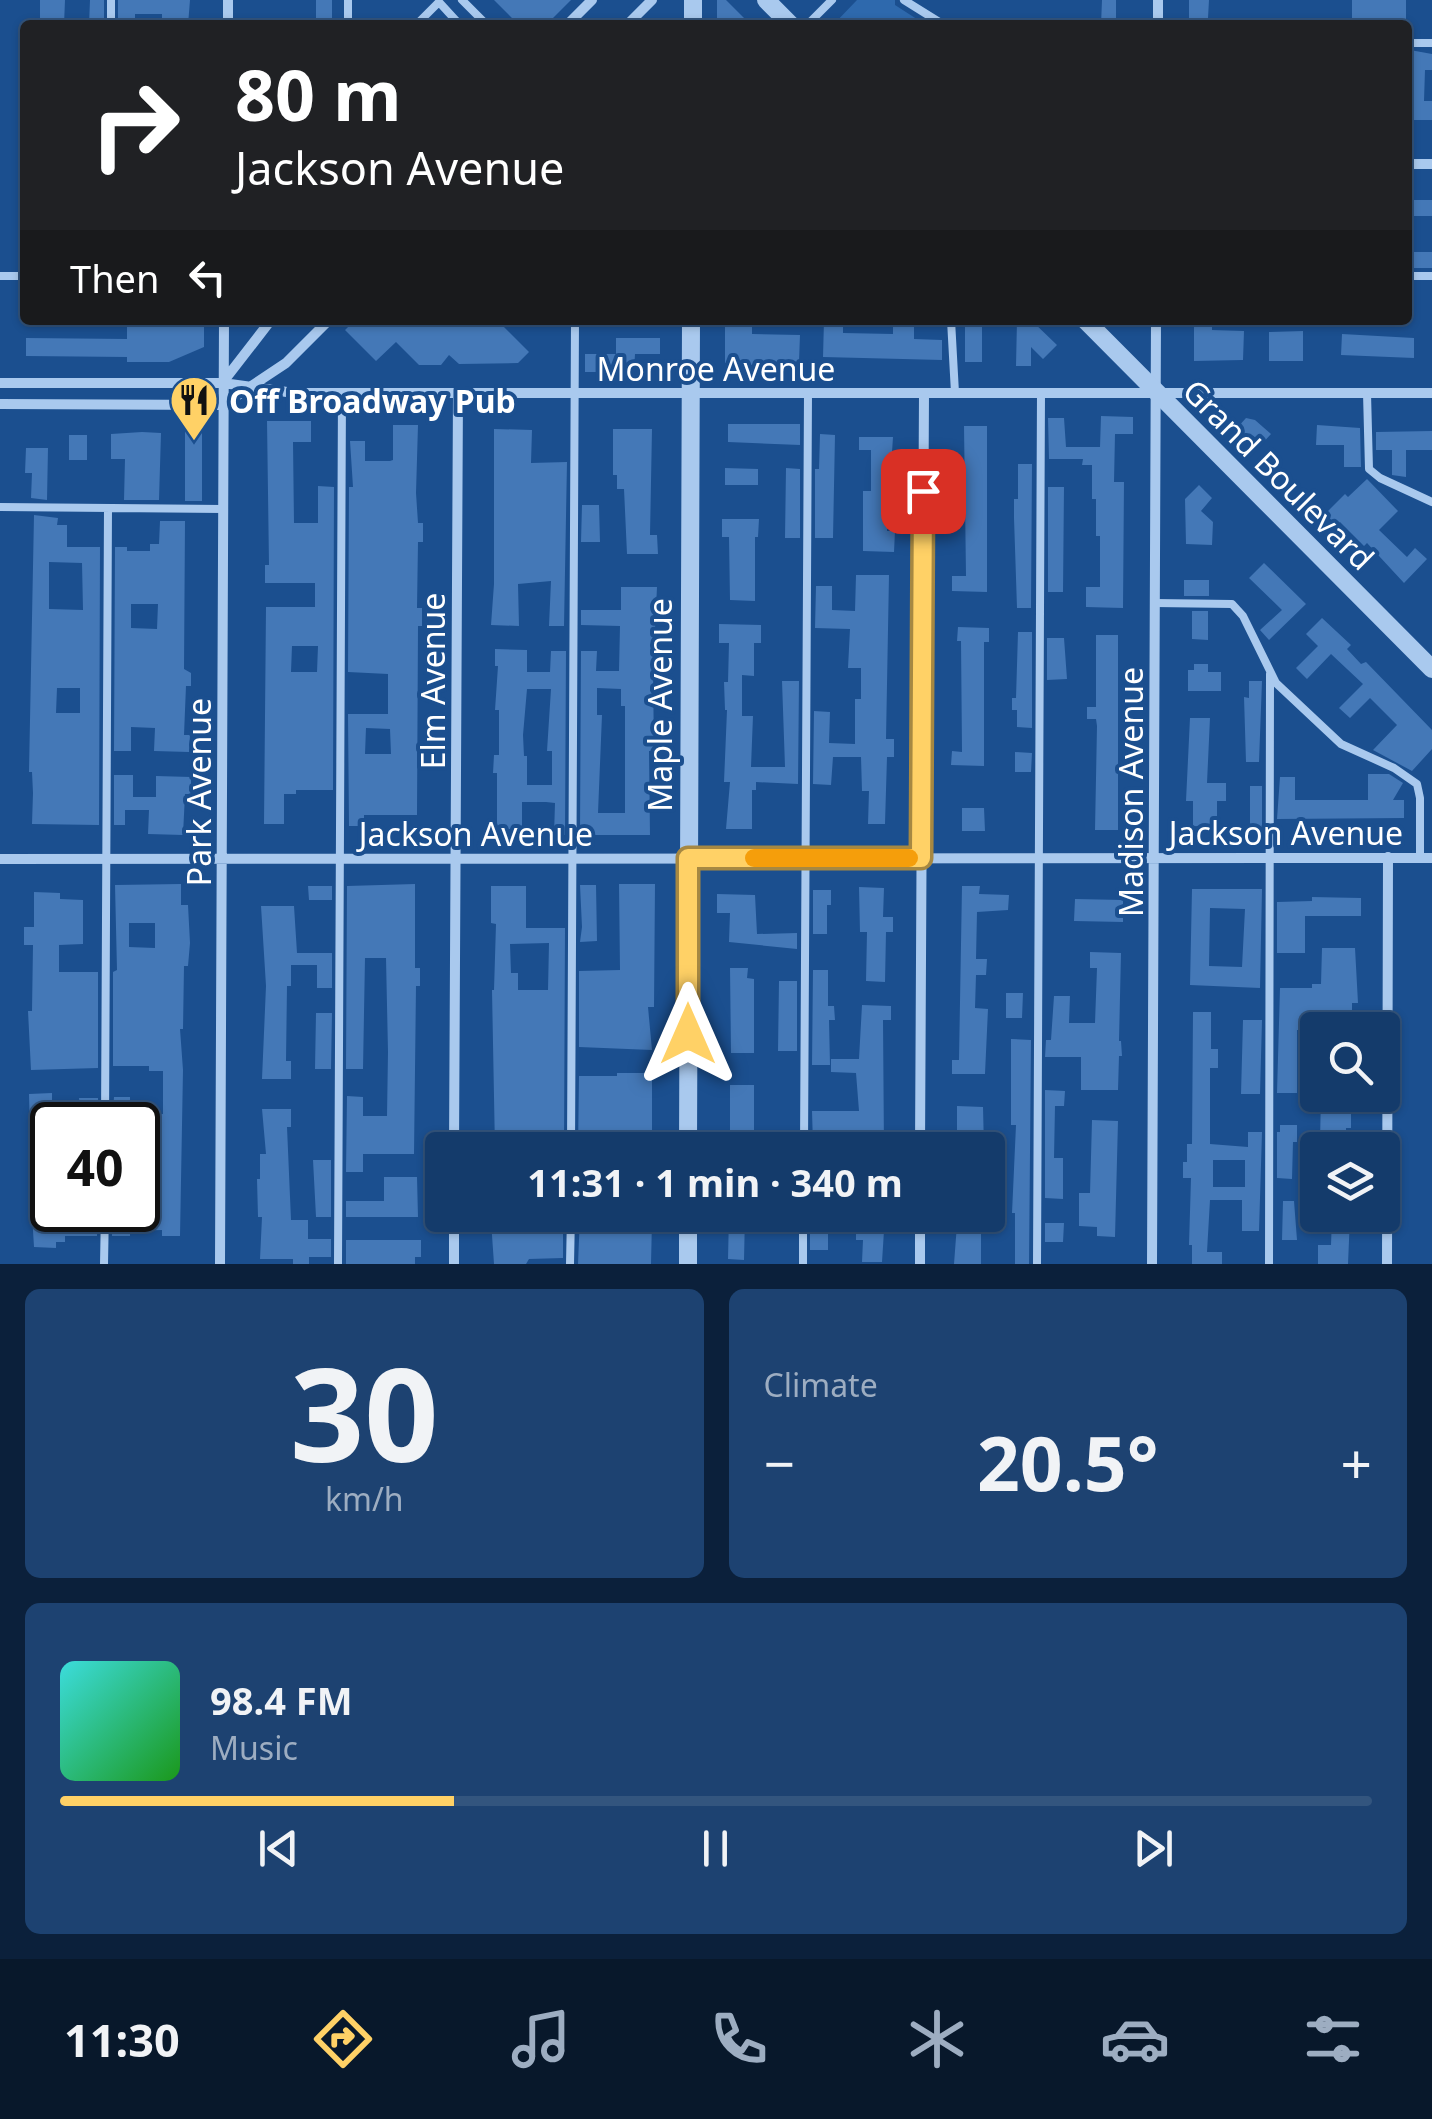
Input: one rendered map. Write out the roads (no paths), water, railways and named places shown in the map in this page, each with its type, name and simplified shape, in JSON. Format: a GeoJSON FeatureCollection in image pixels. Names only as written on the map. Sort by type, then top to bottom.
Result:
{"type":"FeatureCollection","features":[{"type":"Feature","properties":{"kind":"street"},"geometry":{"type":"LineString","coordinates":[[572,20],[592,0]]}},
{"type":"Feature","properties":{"kind":"street"},"geometry":{"type":"LineString","coordinates":[[632,20],[652,0]]}},
{"type":"Feature","properties":{"kind":"street"},"geometry":{"type":"LineString","coordinates":[[766,0],[786,20]]}},
{"type":"Feature","properties":{"kind":"street","name":"Park Avenue"},"geometry":{"type":"LineString","coordinates":[[220,1264],[224,325]]}},
{"type":"Feature","properties":{"kind":"street"},"geometry":{"type":"LineString","coordinates":[[222,383],[266,325]]}},
{"type":"Feature","properties":{"kind":"street"},"geometry":{"type":"LineString","coordinates":[[0,404],[223,405],[286,362],[324,325]]}},
{"type":"Feature","properties":{"kind":"street","name":"Maple Avenue"},"geometry":{"type":"LineString","coordinates":[[688,1132],[692,325]]}},
{"type":"Feature","properties":{"kind":"street","name":"Grand Boulevard"},"geometry":{"type":"LineString","coordinates":[[1090,325],[1432,669]]}},
{"type":"Feature","properties":{"kind":"street","name":"Madison Avenue"},"geometry":{"type":"LineString","coordinates":[[1152,1264],[1156,325]]}},
{"type":"Feature","properties":{"kind":"street","name":"Monroe Avenue"},"geometry":{"type":"LineString","coordinates":[[0,383],[222,383],[294,393],[1432,393]]}},
{"type":"Feature","properties":{"kind":"street","name":"Elm Avenue"},"geometry":{"type":"LineString","coordinates":[[454,1132],[458,393]]}},
{"type":"Feature","properties":{"kind":"street"},"geometry":{"type":"LineString","coordinates":[[920,1132],[924,393]]}},
{"type":"Feature","properties":{"kind":"street"},"geometry":{"type":"LineString","coordinates":[[1386,1264],[1388,857]]}},
{"type":"Feature","properties":{"kind":"street","name":"Jackson Avenue"},"geometry":{"type":"LineString","coordinates":[[0,859],[1426,858]]}},
{"type":"Feature","properties":{"kind":"street"},"geometry":{"type":"LineString","coordinates":[[454,1232],[454,1264]]}},
{"type":"Feature","properties":{"kind":"street"},"geometry":{"type":"LineString","coordinates":[[688,1232],[688,1264]]}},
{"type":"Feature","properties":{"kind":"street"},"geometry":{"type":"LineString","coordinates":[[920,1232],[920,1264]]}},
{"type":"Feature","properties":{"kind":"lane"},"geometry":{"type":"LineString","coordinates":[[462,0],[482,20]]}},
{"type":"Feature","properties":{"kind":"lane"},"geometry":{"type":"LineString","coordinates":[[811,20],[832,0]]}},
{"type":"Feature","properties":{"kind":"lane"},"geometry":{"type":"LineString","coordinates":[[904,0],[936,20]]}},
{"type":"Feature","properties":{"kind":"lane"},"geometry":{"type":"LineString","coordinates":[[420,20],[439,2],[455,20]]}},
{"type":"Feature","properties":{"kind":"lane"},"geometry":{"type":"LineString","coordinates":[[571,1132],[575,325]]}},
{"type":"Feature","properties":{"kind":"lane"},"geometry":{"type":"LineString","coordinates":[[951,325],[956,393]]}},
{"type":"Feature","properties":{"kind":"lane"},"geometry":{"type":"LineString","coordinates":[[338,1264],[342,393]]}},
{"type":"Feature","properties":{"kind":"lane"},"geometry":{"type":"LineString","coordinates":[[804,1132],[808,393]]}},
{"type":"Feature","properties":{"kind":"lane"},"geometry":{"type":"LineString","coordinates":[[1036,1264],[1040,393]]}},
{"type":"Feature","properties":{"kind":"lane"},"geometry":{"type":"LineString","coordinates":[[1367,393],[1369,469],[1432,502]]}},
{"type":"Feature","properties":{"kind":"lane"},"geometry":{"type":"LineString","coordinates":[[0,508],[223,509]]}},
{"type":"Feature","properties":{"kind":"lane"},"geometry":{"type":"LineString","coordinates":[[105,1102],[108,508]]}},
{"type":"Feature","properties":{"kind":"lane"},"geometry":{"type":"LineString","coordinates":[[1155,602],[1232,604],[1243,616],[1276,683],[1341,744],[1394,768],[1417,784],[1426,858]]}},
{"type":"Feature","properties":{"kind":"lane"},"geometry":{"type":"LineString","coordinates":[[1269,1264],[1270,674]]}},
{"type":"Feature","properties":{"kind":"lane"},"geometry":{"type":"LineString","coordinates":[[104,1264],[105,1232]]}},
{"type":"Feature","properties":{"kind":"lane"},"geometry":{"type":"LineString","coordinates":[[570,1232],[570,1264]]}},
{"type":"Feature","properties":{"kind":"lane"},"geometry":{"type":"LineString","coordinates":[[803,1264],[804,1232]]}},
{"type":"Feature","properties":{"kind":"place","name":"Off Broadway Pub"},"geometry":{"type":"Point","coordinates":[194,442]}}]}
